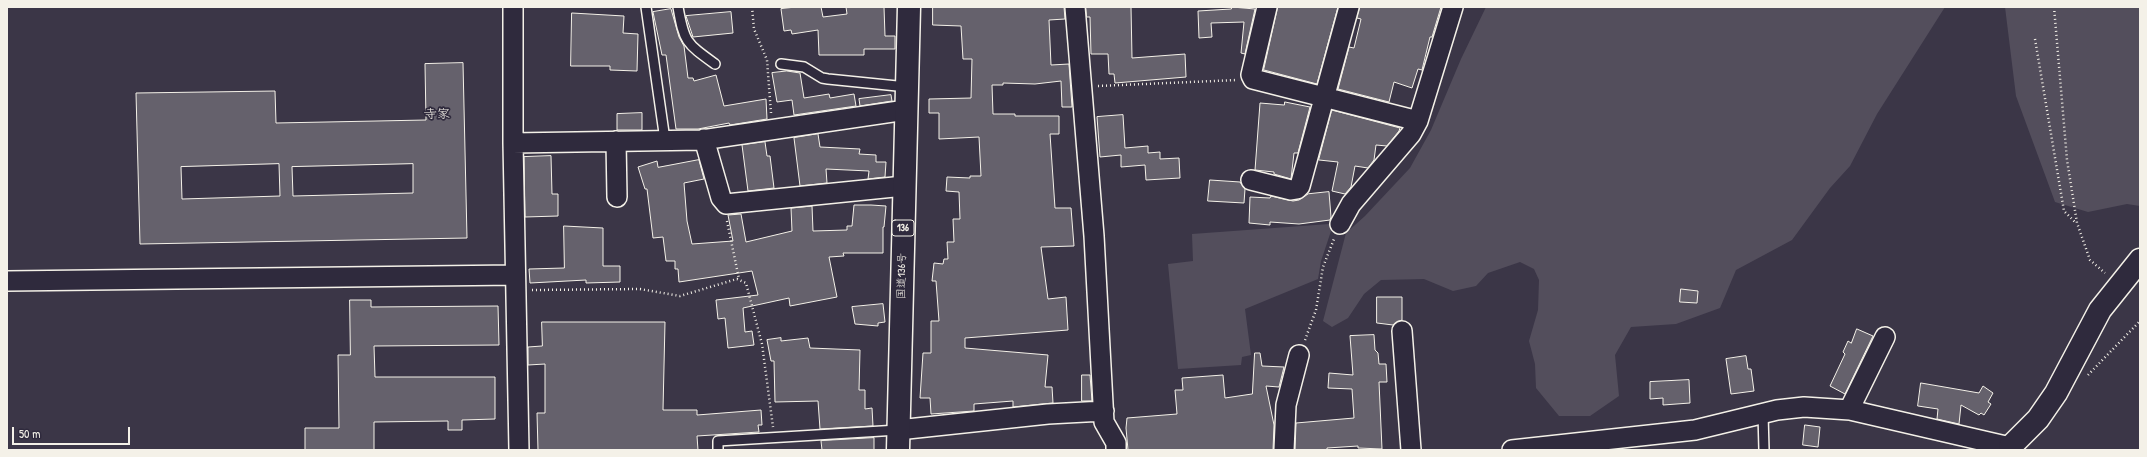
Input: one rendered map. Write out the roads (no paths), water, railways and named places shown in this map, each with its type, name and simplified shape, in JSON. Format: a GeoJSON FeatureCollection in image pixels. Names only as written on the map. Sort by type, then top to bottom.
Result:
{"type":"FeatureCollection","features":[{"type":"Feature","properties":{"kind":"main road","name":"国道136号"},"geometry":{"type":"LineString","coordinates":[[898,440],[909,7]]}},
{"type":"Feature","properties":{"kind":"main road"},"geometry":{"type":"LineString","coordinates":[[2008,448],[2038,419],[2056,393],[2100,310],[2140,260]]}},
{"type":"Feature","properties":{"kind":"street"},"geometry":{"type":"LineString","coordinates":[[513,7],[513,143],[519,450]]}},
{"type":"Feature","properties":{"kind":"street"},"geometry":{"type":"LineString","coordinates":[[1075,7],[1083,87],[1094,236],[1104,422],[1113,436],[1116,450]]}},
{"type":"Feature","properties":{"kind":"street"},"geometry":{"type":"LineString","coordinates":[[1267,7],[1251,74],[1253,80],[1418,121]]}},
{"type":"Feature","properties":{"kind":"street"},"geometry":{"type":"LineString","coordinates":[[1251,180],[1291,190],[1297,190],[1300,186],[1349,7]]}},
{"type":"Feature","properties":{"kind":"street"},"geometry":{"type":"LineString","coordinates":[[1340,224],[1351,204],[1410,134],[1418,121],[1453,7]]}},
{"type":"Feature","properties":{"kind":"street"},"geometry":{"type":"LineString","coordinates":[[513,143],[704,139],[906,110]]}},
{"type":"Feature","properties":{"kind":"street"},"geometry":{"type":"LineString","coordinates":[[704,139],[722,201],[731,204],[904,186]]}},
{"type":"Feature","properties":{"kind":"street"},"geometry":{"type":"LineString","coordinates":[[616,141],[616,197]]}},
{"type":"Feature","properties":{"kind":"street"},"geometry":{"type":"LineString","coordinates":[[7,281],[515,283]]}},
{"type":"Feature","properties":{"kind":"street"},"geometry":{"type":"LineString","coordinates":[[1402,332],[1411,450]]}},
{"type":"Feature","properties":{"kind":"street"},"geometry":{"type":"LineString","coordinates":[[1849,410],[1885,337]]}},
{"type":"Feature","properties":{"kind":"street"},"geometry":{"type":"LineString","coordinates":[[1284,450],[1286,405],[1299,355]]}},
{"type":"Feature","properties":{"kind":"street"},"geometry":{"type":"LineString","coordinates":[[1523,449],[1695,430],[1777,410],[1804,407],[1849,410],[2008,448]]}},
{"type":"Feature","properties":{"kind":"street"},"geometry":{"type":"LineString","coordinates":[[898,440],[1048,414],[1104,411]]}},
{"type":"Feature","properties":{"kind":"lane"},"geometry":{"type":"LineString","coordinates":[[646,7],[665,140]]}},
{"type":"Feature","properties":{"kind":"lane"},"geometry":{"type":"LineString","coordinates":[[678,7],[683,34],[692,47],[715,64]]}},
{"type":"Feature","properties":{"kind":"lane"},"geometry":{"type":"LineString","coordinates":[[781,64],[804,66],[822,78],[907,86]]}},
{"type":"Feature","properties":{"kind":"lane"},"geometry":{"type":"LineString","coordinates":[[1763,414],[1764,450]]}},
{"type":"Feature","properties":{"kind":"lane"},"geometry":{"type":"LineString","coordinates":[[718,450],[718,441],[774,437],[898,440]]}},
{"type":"Feature","properties":{"kind":"district","name":"寺家"},"geometry":{"type":"Point","coordinates":[437,115]}}]}
